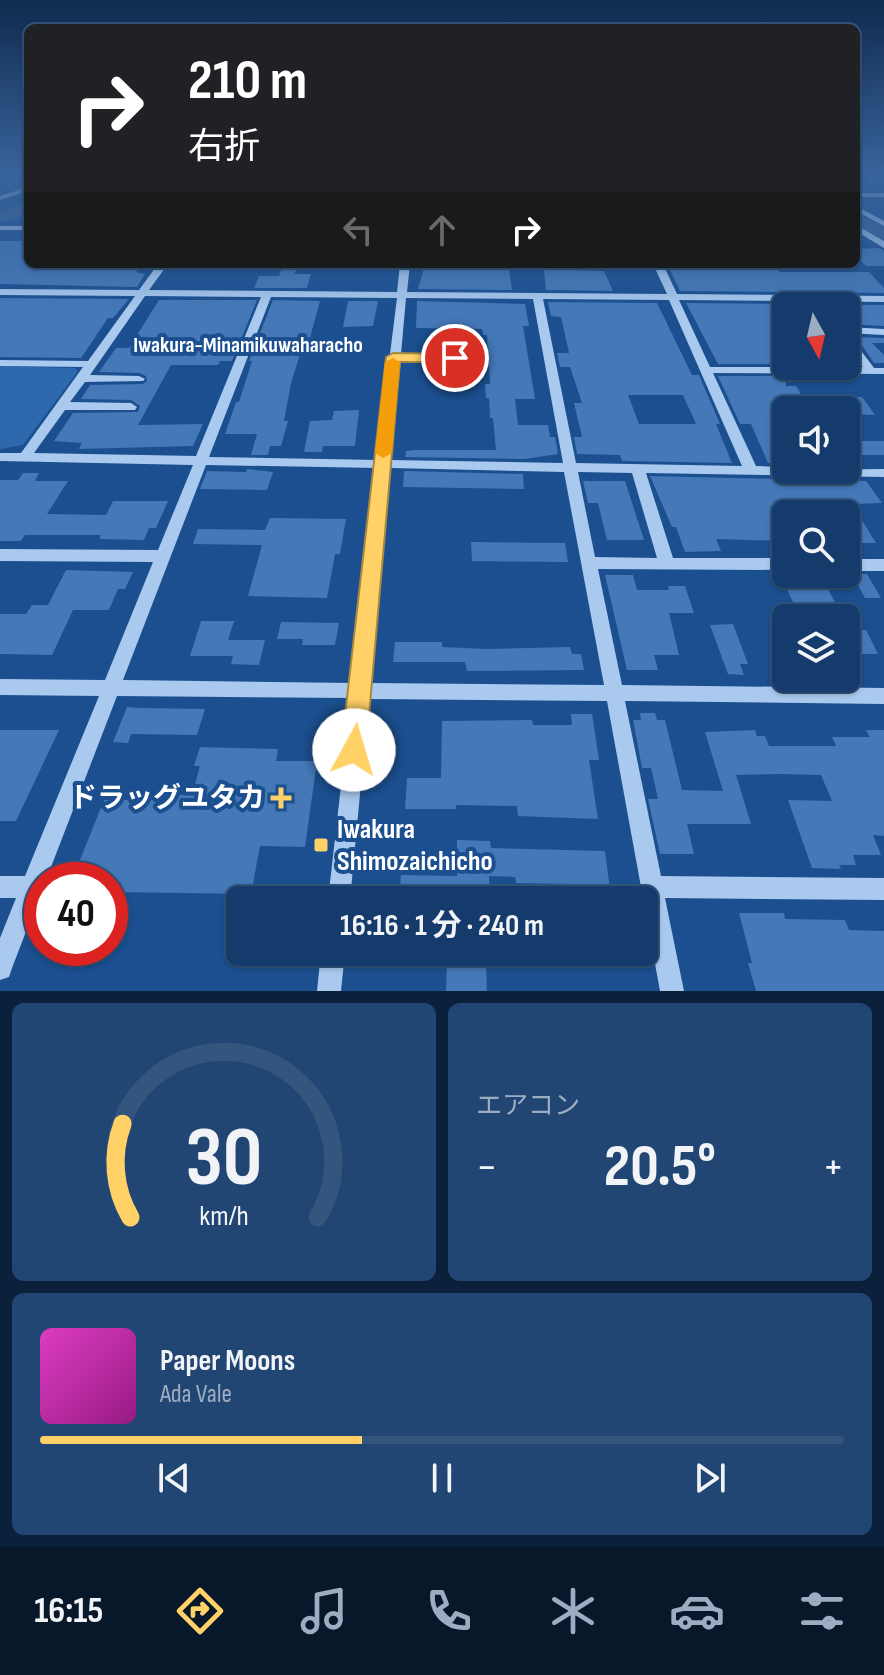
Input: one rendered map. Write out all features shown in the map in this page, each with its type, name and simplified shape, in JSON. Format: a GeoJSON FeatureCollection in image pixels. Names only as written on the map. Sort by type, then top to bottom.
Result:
{"type":"FeatureCollection","features":[{"type":"Feature","properties":{"kind":"street"},"geometry":{"type":"LineString","coordinates":[[860,229],[882,241]]}},
{"type":"Feature","properties":{"kind":"street"},"geometry":{"type":"LineString","coordinates":[[0,230],[24,230]]}},
{"type":"Feature","properties":{"kind":"street"},"geometry":{"type":"LineString","coordinates":[[860,240],[882,241]]}},
{"type":"Feature","properties":{"kind":"street"},"geometry":{"type":"LineString","coordinates":[[25,457],[160,268]]}},
{"type":"Feature","properties":{"kind":"street"},"geometry":{"type":"LineString","coordinates":[[340,886],[399,295],[404,268]]}},
{"type":"Feature","properties":{"kind":"street"},"geometry":{"type":"LineString","coordinates":[[660,268],[751,471]]}},
{"type":"Feature","properties":{"kind":"street"},"geometry":{"type":"LineString","coordinates":[[0,292],[772,301]]}},
{"type":"Feature","properties":{"kind":"street"},"geometry":{"type":"LineString","coordinates":[[42,862],[267,294]]}},
{"type":"Feature","properties":{"kind":"street"},"geometry":{"type":"LineString","coordinates":[[537,296],[652,886]]}},
{"type":"Feature","properties":{"kind":"street"},"geometry":{"type":"LineString","coordinates":[[860,300],[884,299]]}},
{"type":"Feature","properties":{"kind":"street"},"geometry":{"type":"LineString","coordinates":[[860,331],[884,332]]}},
{"type":"Feature","properties":{"kind":"street"},"geometry":{"type":"LineString","coordinates":[[860,352],[878,371]]}},
{"type":"Feature","properties":{"kind":"street"},"geometry":{"type":"LineString","coordinates":[[393,357],[455,358]]}},
{"type":"Feature","properties":{"kind":"street"},"geometry":{"type":"LineString","coordinates":[[0,363],[92,364]]}},
{"type":"Feature","properties":{"kind":"street"},"geometry":{"type":"LineString","coordinates":[[706,370],[878,371]]}},
{"type":"Feature","properties":{"kind":"street"},"geometry":{"type":"LineString","coordinates":[[82,378],[139,379]]}},
{"type":"Feature","properties":{"kind":"street"},"geometry":{"type":"LineString","coordinates":[[62,406],[131,407]]}},
{"type":"Feature","properties":{"kind":"street"},"geometry":{"type":"LineString","coordinates":[[0,457],[884,473]]}},
{"type":"Feature","properties":{"kind":"street"},"geometry":{"type":"LineString","coordinates":[[638,469],[667,564]]}},
{"type":"Feature","properties":{"kind":"street"},"geometry":{"type":"LineString","coordinates":[[0,555],[163,556]]}},
{"type":"Feature","properties":{"kind":"street"},"geometry":{"type":"LineString","coordinates":[[589,563],[772,564]]}},
{"type":"Feature","properties":{"kind":"street"},"geometry":{"type":"LineString","coordinates":[[860,565],[884,565]]}},
{"type":"Feature","properties":{"kind":"street"},"geometry":{"type":"LineString","coordinates":[[0,687],[884,696]]}},
{"type":"Feature","properties":{"kind":"street"},"geometry":{"type":"LineString","coordinates":[[0,887],[24,887]]}},
{"type":"Feature","properties":{"kind":"street"},"geometry":{"type":"LineString","coordinates":[[658,887],[884,889]]}},
{"type":"Feature","properties":{"kind":"street"},"geometry":{"type":"LineString","coordinates":[[0,968],[24,907]]}},
{"type":"Feature","properties":{"kind":"street"},"geometry":{"type":"LineString","coordinates":[[658,918],[672,991]]}},
{"type":"Feature","properties":{"kind":"street"},"geometry":{"type":"LineString","coordinates":[[329,991],[332,966]]}},
{"type":"Feature","properties":{"kind":"shaded area"},"geometry":{"type":"Polygon","coordinates":[[[0,366],[75,368],[78,371],[23,445],[0,449],[0,366]]]}},
{"type":"Feature","properties":{"kind":"building"},"geometry":{"type":"Polygon","coordinates":[[[0,241],[24,241],[24,268],[139,268],[136,272],[145,274],[137,287],[0,284],[0,241]]]}},
{"type":"Feature","properties":{"kind":"building"},"geometry":{"type":"Polygon","coordinates":[[[879,248],[884,251],[884,266],[866,266],[860,260],[860,249],[879,248]]]}},
{"type":"Feature","properties":{"kind":"building"},"geometry":{"type":"Polygon","coordinates":[[[424,268],[503,268],[509,270],[512,290],[418,289],[424,268]]]}},
{"type":"Feature","properties":{"kind":"building"},"geometry":{"type":"Polygon","coordinates":[[[669,268],[869,272],[884,288],[884,293],[680,291],[669,268]]]}},
{"type":"Feature","properties":{"kind":"building"},"geometry":{"type":"Polygon","coordinates":[[[544,269],[604,271],[613,291],[546,290],[544,269]]]}},
{"type":"Feature","properties":{"kind":"building"},"geometry":{"type":"Polygon","coordinates":[[[281,270],[311,274],[307,288],[254,288],[259,276],[279,276],[281,270]]]}},
{"type":"Feature","properties":{"kind":"building"},"geometry":{"type":"Polygon","coordinates":[[[0,298],[129,299],[113,318],[108,318],[81,358],[0,357],[0,298]]]}},
{"type":"Feature","properties":{"kind":"building"},"geometry":{"type":"Polygon","coordinates":[[[159,300],[257,300],[232,361],[220,361],[218,365],[171,365],[138,425],[203,424],[193,446],[79,449],[82,443],[54,441],[73,413],[138,412],[140,406],[131,400],[81,399],[90,385],[143,384],[147,381],[146,376],[139,373],[99,372],[116,348],[129,348],[159,300]]]}},
{"type":"Feature","properties":{"kind":"building"},"geometry":{"type":"Polygon","coordinates":[[[273,300],[320,301],[308,345],[303,345],[291,383],[284,421],[288,421],[281,446],[270,446],[268,455],[251,455],[257,434],[225,434],[273,300]]]}},
{"type":"Feature","properties":{"kind":"building"},"geometry":{"type":"Polygon","coordinates":[[[348,301],[378,301],[373,326],[343,327],[348,301]]]}},
{"type":"Feature","properties":{"kind":"building"},"geometry":{"type":"Polygon","coordinates":[[[417,301],[525,304],[529,326],[523,326],[535,399],[515,399],[518,425],[548,425],[550,437],[555,437],[558,454],[525,459],[405,457],[406,451],[414,450],[496,450],[493,418],[490,418],[489,398],[486,398],[485,384],[490,384],[487,335],[483,335],[482,329],[416,328],[417,301]]]}},
{"type":"Feature","properties":{"kind":"building"},"geometry":{"type":"Polygon","coordinates":[[[548,302],[657,303],[692,375],[699,375],[720,424],[716,424],[732,463],[622,461],[620,455],[577,454],[574,437],[582,437],[574,403],[582,403],[570,367],[560,367],[557,353],[569,353],[561,317],[551,316],[548,302]],[[628,395],[639,424],[696,424],[683,395],[628,395]]]}},
{"type":"Feature","properties":{"kind":"building"},"geometry":{"type":"Polygon","coordinates":[[[686,303],[772,304],[772,364],[718,364],[686,303]]]}},
{"type":"Feature","properties":{"kind":"building"},"geometry":{"type":"Polygon","coordinates":[[[860,305],[884,305],[884,326],[860,325],[860,305]]]}},
{"type":"Feature","properties":{"kind":"building"},"geometry":{"type":"Polygon","coordinates":[[[860,337],[884,338],[884,343],[872,343],[884,355],[884,363],[874,363],[860,343],[860,337]]]}},
{"type":"Feature","properties":{"kind":"building"},"geometry":{"type":"Polygon","coordinates":[[[718,376],[772,376],[772,380],[786,380],[786,386],[796,386],[802,396],[772,396],[772,463],[768,463],[751,424],[740,424],[718,376]]]}},
{"type":"Feature","properties":{"kind":"building"},"geometry":{"type":"Polygon","coordinates":[[[860,397],[862,397],[875,415],[860,414],[860,397]]]}},
{"type":"Feature","properties":{"kind":"building"},"geometry":{"type":"Polygon","coordinates":[[[359,410],[355,446],[323,446],[322,452],[304,452],[310,421],[332,420],[334,411],[359,410]]]}},
{"type":"Feature","properties":{"kind":"building"},"geometry":{"type":"Polygon","coordinates":[[[860,441],[884,441],[884,455],[861,455],[860,441]]]}},
{"type":"Feature","properties":{"kind":"building"},"geometry":{"type":"Polygon","coordinates":[[[247,469],[273,472],[267,490],[200,489],[207,471],[246,472],[247,469]]]}},
{"type":"Feature","properties":{"kind":"building"},"geometry":{"type":"Polygon","coordinates":[[[404,471],[523,474],[524,489],[403,487],[404,471]]]}},
{"type":"Feature","properties":{"kind":"building"},"geometry":{"type":"Polygon","coordinates":[[[23,473],[39,473],[35,481],[68,481],[47,514],[106,515],[113,501],[168,501],[156,528],[149,528],[144,540],[99,539],[101,535],[25,535],[21,541],[0,541],[0,480],[18,480],[23,473]]]}},
{"type":"Feature","properties":{"kind":"building"},"geometry":{"type":"Polygon","coordinates":[[[650,476],[772,479],[772,484],[860,484],[860,481],[866,481],[882,503],[772,500],[772,541],[716,539],[721,551],[685,552],[676,527],[672,527],[650,476]]]}},
{"type":"Feature","properties":{"kind":"building"},"geometry":{"type":"Polygon","coordinates":[[[583,481],[625,481],[644,540],[607,540],[598,503],[588,503],[583,481]]]}},
{"type":"Feature","properties":{"kind":"building"},"geometry":{"type":"Polygon","coordinates":[[[860,517],[876,543],[860,543],[860,517]]]}},
{"type":"Feature","properties":{"kind":"building"},"geometry":{"type":"Polygon","coordinates":[[[270,518],[346,519],[340,554],[335,554],[327,598],[248,596],[262,545],[193,544],[198,529],[265,530],[270,518]]]}},
{"type":"Feature","properties":{"kind":"building"},"geometry":{"type":"Polygon","coordinates":[[[471,542],[565,543],[568,562],[472,561],[471,542]]]}},
{"type":"Feature","properties":{"kind":"building"},"geometry":{"type":"Polygon","coordinates":[[[66,570],[133,572],[125,589],[118,589],[109,610],[73,610],[52,655],[0,654],[0,614],[26,614],[32,605],[48,605],[66,570]]]}},
{"type":"Feature","properties":{"kind":"building"},"geometry":{"type":"Polygon","coordinates":[[[860,574],[867,574],[881,598],[865,598],[860,588],[860,574]]]}},
{"type":"Feature","properties":{"kind":"building"},"geometry":{"type":"Polygon","coordinates":[[[605,575],[633,575],[637,590],[669,590],[668,586],[685,586],[694,613],[669,613],[679,655],[654,655],[658,670],[627,670],[605,575]]]}},
{"type":"Feature","properties":{"kind":"building"},"geometry":{"type":"Polygon","coordinates":[[[786,588],[828,588],[836,604],[794,604],[786,588]]]}},
{"type":"Feature","properties":{"kind":"building"},"geometry":{"type":"Polygon","coordinates":[[[201,621],[234,621],[228,640],[265,640],[259,665],[231,664],[233,656],[190,656],[201,621]]]}},
{"type":"Feature","properties":{"kind":"building"},"geometry":{"type":"Polygon","coordinates":[[[281,622],[339,623],[335,645],[302,645],[303,639],[277,639],[281,622]]]}},
{"type":"Feature","properties":{"kind":"building"},"geometry":{"type":"Polygon","coordinates":[[[733,624],[748,664],[740,664],[744,675],[728,674],[710,625],[733,624]]]}},
{"type":"Feature","properties":{"kind":"building"},"geometry":{"type":"Polygon","coordinates":[[[860,630],[866,630],[878,654],[860,654],[860,630]]]}},
{"type":"Feature","properties":{"kind":"building"},"geometry":{"type":"Polygon","coordinates":[[[395,642],[442,642],[442,647],[486,649],[570,647],[572,654],[581,654],[584,670],[467,671],[465,662],[393,662],[395,642]]]}},
{"type":"Feature","properties":{"kind":"building"},"geometry":{"type":"Polygon","coordinates":[[[127,707],[205,709],[197,735],[131,734],[128,743],[113,742],[127,707]]]}},
{"type":"Feature","properties":{"kind":"building"},"geometry":{"type":"Polygon","coordinates":[[[640,713],[655,713],[657,720],[665,720],[682,790],[723,791],[705,732],[755,730],[757,736],[765,736],[769,746],[836,746],[832,737],[870,737],[866,730],[884,730],[884,836],[873,835],[881,855],[853,855],[856,865],[839,865],[841,869],[812,868],[788,800],[832,801],[821,775],[779,774],[736,775],[751,824],[687,824],[694,854],[660,854],[648,799],[658,799],[651,768],[642,768],[633,720],[641,720],[640,713]]]}},
{"type":"Feature","properties":{"kind":"building"},"geometry":{"type":"Polygon","coordinates":[[[571,714],[592,714],[599,760],[589,760],[598,819],[518,816],[517,806],[456,805],[456,809],[405,809],[407,778],[441,778],[442,721],[532,720],[533,725],[572,725],[571,714]]]}},
{"type":"Feature","properties":{"kind":"building"},"geometry":{"type":"Polygon","coordinates":[[[0,730],[59,730],[16,821],[0,821],[0,730]]]}},
{"type":"Feature","properties":{"kind":"building"},"geometry":{"type":"Polygon","coordinates":[[[200,747],[278,749],[276,761],[317,761],[305,847],[260,846],[252,886],[226,886],[226,894],[128,892],[128,862],[79,862],[104,800],[146,800],[148,794],[192,795],[200,766],[194,766],[200,747]]]}},
{"type":"Feature","properties":{"kind":"building"},"geometry":{"type":"Polygon","coordinates":[[[457,840],[490,841],[491,848],[605,851],[610,886],[516,883],[515,877],[489,876],[489,886],[400,886],[401,875],[457,876],[457,840]]]}},
{"type":"Feature","properties":{"kind":"building"},"geometry":{"type":"Polygon","coordinates":[[[739,913],[784,913],[785,919],[845,920],[849,930],[884,931],[884,991],[756,991],[739,913]]]}},
{"type":"Feature","properties":{"kind":"building"},"geometry":{"type":"Polygon","coordinates":[[[447,966],[486,966],[487,991],[446,991],[447,966]]]}},
{"type":"Feature","properties":{"kind":"waterway"},"geometry":{"type":"LineString","coordinates":[[860,220],[884,235]]}},
{"type":"Feature","properties":{"kind":"slow traffic"},"geometry":{"type":"LineString","coordinates":[[383,453],[393,362]]}},
{"type":"Feature","properties":{"kind":"place","name":"ドラッグユタカ"},"geometry":{"type":"Point","coordinates":[281,798]}},
{"type":"Feature","properties":{"kind":"place","name":"Iwakura Shimozaichicho"},"geometry":{"type":"Point","coordinates":[321,845]}},
{"type":"Feature","properties":{"kind":"district","name":"Iwakura-Minamikuwaharacho"},"geometry":{"type":"Point","coordinates":[248,345]}},
{"type":"Feature","properties":{"kind":"route"},"geometry":{"type":"LineString","coordinates":[[354,750],[393,357],[455,358]]}}]}
